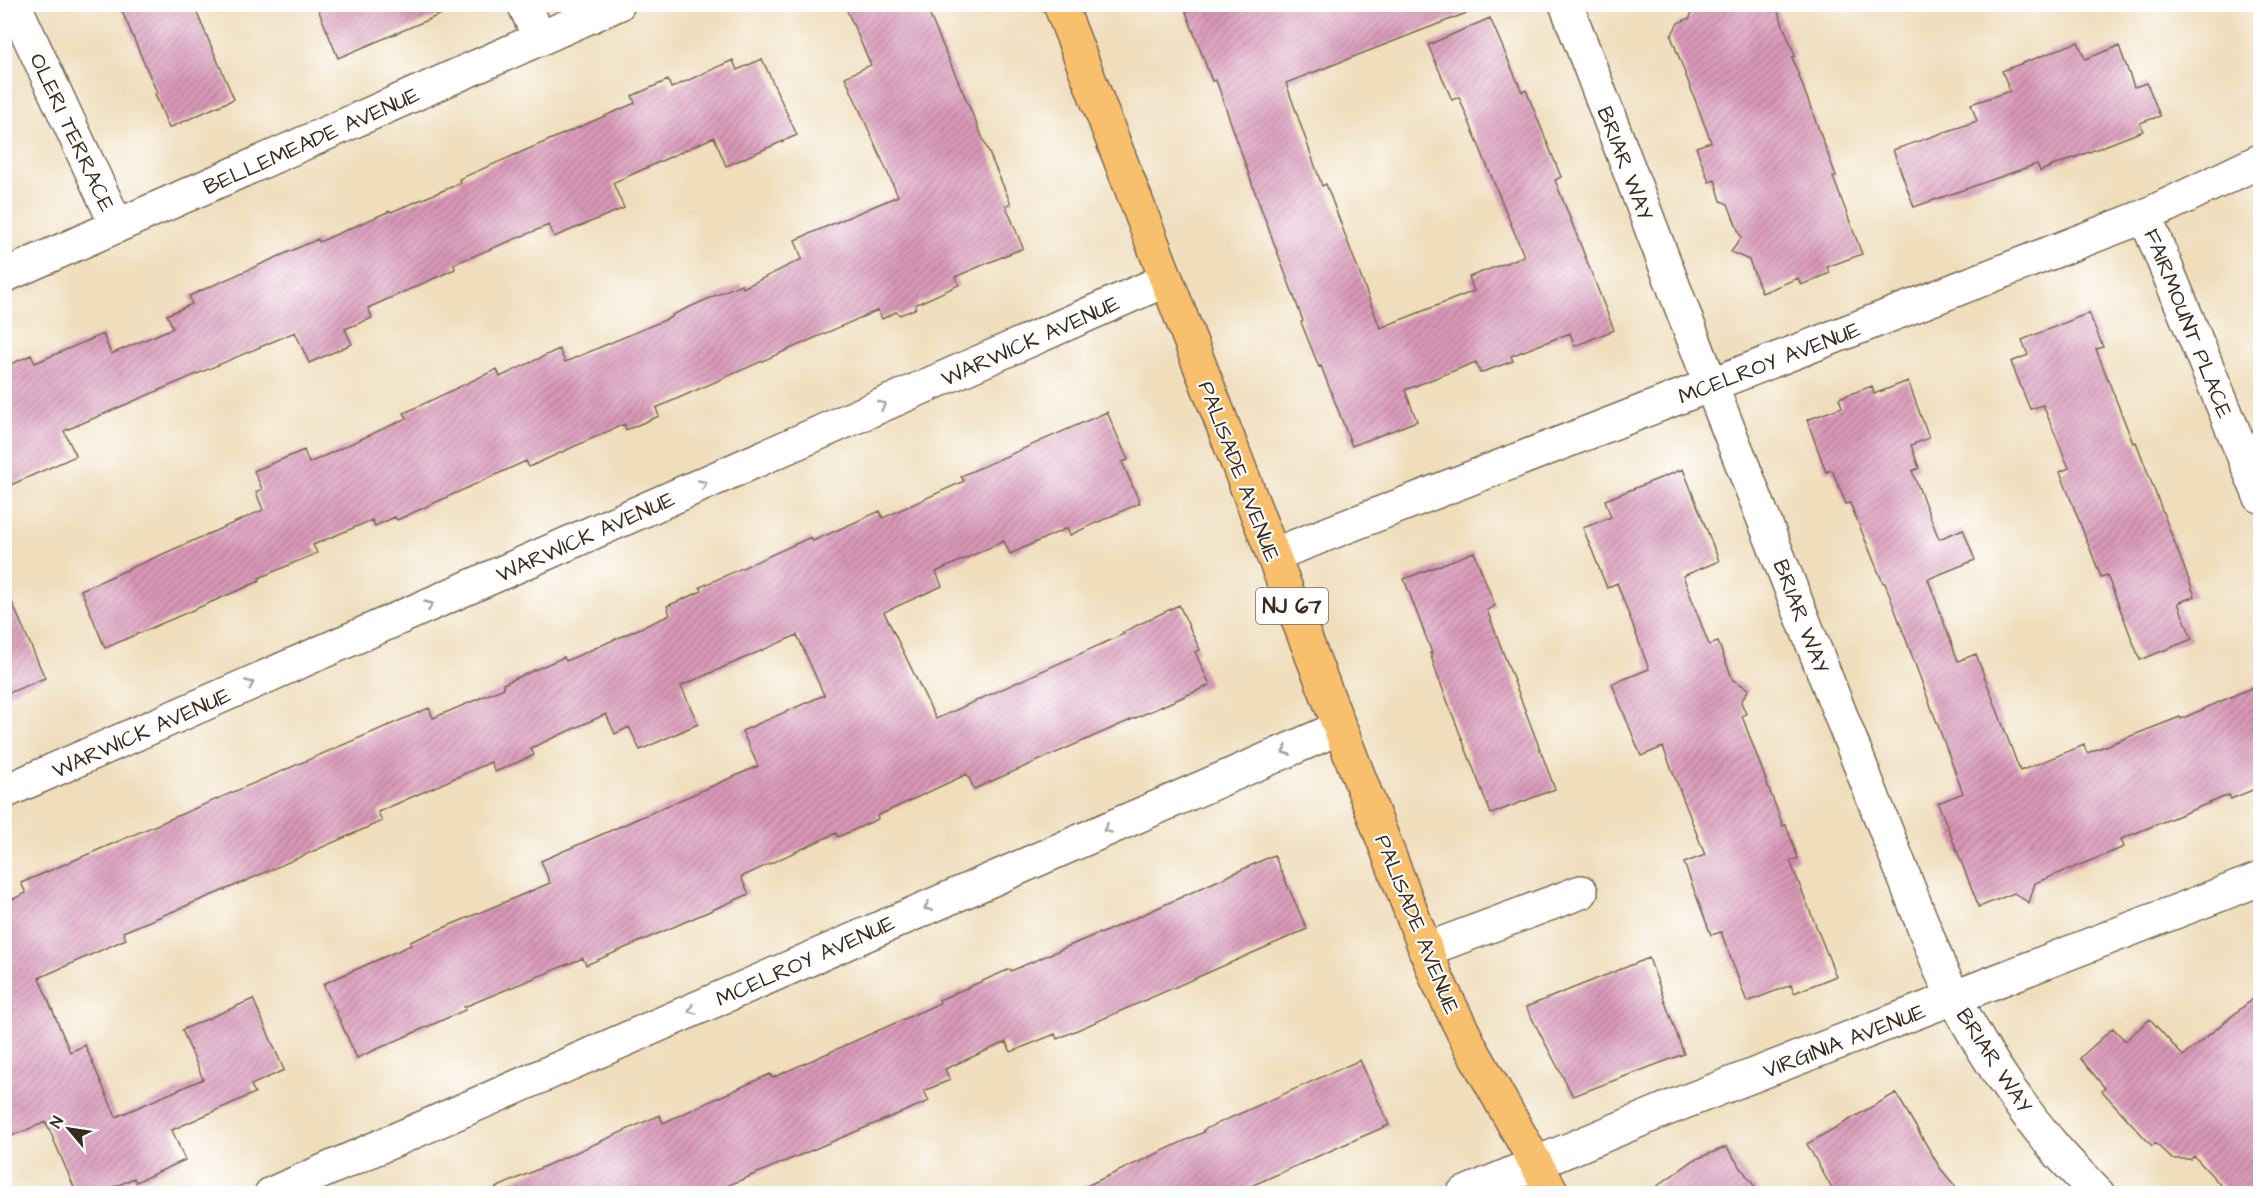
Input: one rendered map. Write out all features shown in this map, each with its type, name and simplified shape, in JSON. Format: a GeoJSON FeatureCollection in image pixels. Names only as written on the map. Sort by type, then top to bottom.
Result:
{"type":"FeatureCollection","features":[{"type":"Feature","properties":{"kind":"main road","name":"PALISADE AVENUE"},"geometry":{"type":"LineString","coordinates":[[1060,4],[1437,979],[1470,1046],[1553,1194]]}},
{"type":"Feature","properties":{"kind":"street","name":"OLERI TERRACE"},"geometry":{"type":"LineString","coordinates":[[14,4],[117,226]]}},
{"type":"Feature","properties":{"kind":"street"},"geometry":{"type":"LineString","coordinates":[[524,4],[540,39]]}},
{"type":"Feature","properties":{"kind":"street","name":"BELLEMEADE AVENUE"},"geometry":{"type":"LineString","coordinates":[[4,276],[618,4]]}},
{"type":"Feature","properties":{"kind":"street","name":"BRIAR WAY"},"geometry":{"type":"LineString","coordinates":[[1566,4],[1711,385],[1941,971],[1954,998],[1998,1073],[2053,1146],[2098,1194]]}},
{"type":"Feature","properties":{"kind":"street","name":"MCELROY AVENUE"},"geometry":{"type":"LineString","coordinates":[[1273,555],[2145,216],[2260,160]]}},
{"type":"Feature","properties":{"kind":"street","name":"FAIRMOUNT PLACE"},"geometry":{"type":"LineString","coordinates":[[2145,216],[2260,496]]}},
{"type":"Feature","properties":{"kind":"street","name":"WARWICK AVENUE"},"geometry":{"type":"LineString","coordinates":[[4,792],[1166,280]]}},
{"type":"Feature","properties":{"kind":"street","name":"MCELROY AVENUE"},"geometry":{"type":"LineString","coordinates":[[270,1194],[1339,728]]}},
{"type":"Feature","properties":{"kind":"street","name":"VIRGINIA AVENUE"},"geometry":{"type":"LineString","coordinates":[[1463,1194],[1669,1108],[2260,879]]}},
{"type":"Feature","properties":{"kind":"street"},"geometry":{"type":"LineString","coordinates":[[1425,950],[1581,892]]}},
{"type":"Feature","properties":{"kind":"building"},"geometry":{"type":"Polygon","coordinates":[[[119,4],[193,4],[234,99],[169,128],[155,94],[157,93],[119,4]]]}},
{"type":"Feature","properties":{"kind":"building"},"geometry":{"type":"Polygon","coordinates":[[[316,4],[463,4],[463,5],[338,58],[316,4]]]}},
{"type":"Feature","properties":{"kind":"building"},"geometry":{"type":"Polygon","coordinates":[[[844,4],[925,4],[1011,204],[1006,206],[1023,248],[955,277],[959,285],[917,304],[915,309],[900,315],[896,312],[882,319],[878,310],[656,408],[659,416],[626,430],[624,424],[529,467],[526,461],[397,520],[395,517],[375,526],[372,520],[313,545],[317,553],[259,578],[260,581],[105,648],[81,590],[263,510],[256,492],[262,489],[254,471],[304,450],[309,463],[407,418],[404,413],[497,369],[500,377],[559,349],[565,362],[672,317],[672,315],[741,284],[743,288],[802,259],[795,240],[898,196],[845,77],[871,65],[844,4]]]}},
{"type":"Feature","properties":{"kind":"building"},"geometry":{"type":"Polygon","coordinates":[[[1183,4],[1481,4],[1482,7],[1286,83],[1322,186],[1326,184],[1380,328],[1474,291],[1469,277],[1524,256],[1459,97],[1452,100],[1428,45],[1490,18],[1522,92],[1526,90],[1561,177],[1555,180],[1614,330],[1575,346],[1570,333],[1511,356],[1513,361],[1480,373],[1476,362],[1405,390],[1417,421],[1352,446],[1301,322],[1303,321],[1216,80],[1212,81],[1183,4]]]}},
{"type":"Feature","properties":{"kind":"building"},"geometry":{"type":"Polygon","coordinates":[[[1694,4],[1775,4],[1836,176],[1833,177],[1862,254],[1827,267],[1830,273],[1801,285],[1798,278],[1762,293],[1749,260],[1731,252],[1741,238],[1728,204],[1721,201],[1715,180],[1709,182],[1696,147],[1711,142],[1671,36],[1678,23],[1690,18],[1694,4]]]}},
{"type":"Feature","properties":{"kind":"building"},"geometry":{"type":"Polygon","coordinates":[[[2078,42],[2085,59],[2119,46],[2134,87],[2147,83],[2160,116],[2140,123],[2143,131],[2040,171],[2037,164],[1914,207],[1893,150],[1977,121],[1971,104],[2010,91],[2002,71],[2078,42]]]}},
{"type":"Feature","properties":{"kind":"building"},"geometry":{"type":"Polygon","coordinates":[[[762,59],[797,135],[726,166],[714,137],[613,183],[624,208],[554,237],[549,225],[454,264],[455,269],[368,308],[372,318],[345,329],[352,344],[309,363],[295,332],[64,431],[76,456],[4,488],[4,367],[31,355],[35,363],[103,334],[111,354],[173,328],[167,315],[192,304],[189,296],[318,239],[319,242],[461,183],[459,179],[635,103],[632,96],[668,80],[671,88],[733,60],[737,70],[762,59]]]}},
{"type":"Feature","properties":{"kind":"building"},"geometry":{"type":"Polygon","coordinates":[[[2089,313],[2103,347],[2096,349],[2133,443],[2136,442],[2195,596],[2178,603],[2192,639],[2140,660],[2107,575],[2101,577],[2060,472],[2069,468],[2043,405],[2030,409],[2011,362],[2028,355],[2022,340],[2089,313]]]}},
{"type":"Feature","properties":{"kind":"building"},"geometry":{"type":"Polygon","coordinates":[[[1908,381],[1929,438],[1911,445],[1919,468],[1912,471],[1939,539],[1963,529],[1975,560],[1928,579],[1958,661],[1976,654],[2020,771],[2084,745],[2087,753],[2180,717],[2181,719],[2260,684],[2260,787],[2231,799],[2229,795],[2121,839],[2124,847],[2035,883],[2029,903],[2014,893],[1979,907],[1938,803],[1963,793],[1885,583],[1883,583],[1850,503],[1846,504],[1832,470],[1826,472],[1807,420],[1842,407],[1839,398],[1872,386],[1874,394],[1908,381]]]}},
{"type":"Feature","properties":{"kind":"building"},"geometry":{"type":"Polygon","coordinates":[[[1107,412],[1128,460],[1122,462],[1140,503],[1070,535],[1067,528],[1010,554],[1004,541],[936,572],[942,586],[884,612],[936,719],[1124,634],[1123,632],[1179,605],[1200,650],[1195,652],[1210,685],[974,789],[967,774],[877,816],[878,819],[838,837],[836,833],[741,877],[749,894],[586,965],[583,958],[464,1007],[465,1010],[357,1058],[323,984],[411,945],[410,942],[550,883],[541,861],[758,766],[742,731],[824,695],[797,635],[681,686],[698,724],[640,750],[629,727],[615,734],[606,714],[531,748],[534,755],[495,772],[491,762],[378,812],[382,821],[123,932],[126,939],[39,978],[70,1052],[85,1045],[116,1117],[203,1079],[182,1030],[253,999],[284,1070],[251,1085],[255,1093],[172,1130],[185,1160],[136,1182],[134,1178],[99,1194],[77,1194],[46,1122],[4,1139],[4,897],[7,902],[26,893],[21,883],[429,708],[433,718],[504,688],[503,684],[564,657],[566,661],[670,615],[667,606],[702,591],[700,587],[811,537],[813,541],[880,511],[883,518],[964,481],[961,476],[1107,412]]]}},
{"type":"Feature","properties":{"kind":"building"},"geometry":{"type":"Polygon","coordinates":[[[1683,469],[1719,561],[1683,576],[1709,645],[1718,642],[1733,680],[1749,689],[1741,702],[1746,714],[1742,716],[1783,826],[1786,825],[1798,858],[1790,861],[1836,976],[1794,993],[1791,985],[1747,1002],[1721,932],[1711,935],[1684,863],[1705,855],[1663,747],[1641,756],[1612,684],[1649,669],[1617,583],[1607,588],[1583,528],[1611,517],[1605,500],[1683,469]]]}},
{"type":"Feature","properties":{"kind":"building"},"geometry":{"type":"Polygon","coordinates":[[[1474,552],[1495,606],[1487,610],[1555,789],[1491,814],[1438,677],[1430,653],[1432,653],[1404,579],[1474,552]]]}},
{"type":"Feature","properties":{"kind":"building"},"geometry":{"type":"Polygon","coordinates":[[[4,584],[45,678],[4,695],[4,584]]]}},
{"type":"Feature","properties":{"kind":"building"},"geometry":{"type":"Polygon","coordinates":[[[1274,855],[1307,929],[1057,1039],[1055,1034],[1011,1052],[1006,1042],[945,1069],[950,1080],[924,1091],[929,1101],[708,1194],[482,1194],[660,1115],[663,1123],[770,1074],[772,1078],[940,1003],[939,1000],[1100,934],[1274,855]]]}},
{"type":"Feature","properties":{"kind":"building"},"geometry":{"type":"Polygon","coordinates":[[[1649,958],[1684,1054],[1573,1096],[1526,1007],[1649,958]]]}},
{"type":"Feature","properties":{"kind":"building"},"geometry":{"type":"Polygon","coordinates":[[[2260,993],[2260,1194],[2229,1194],[2194,1156],[2191,1159],[2172,1159],[2155,1143],[2152,1146],[2102,1091],[2105,1088],[2080,1058],[2113,1028],[2125,1041],[2150,1019],[2183,1056],[2260,993]]]}},
{"type":"Feature","properties":{"kind":"building"},"geometry":{"type":"Polygon","coordinates":[[[1360,1060],[1389,1125],[1233,1194],[1069,1194],[1204,1132],[1203,1130],[1360,1060]]]}},
{"type":"Feature","properties":{"kind":"building"},"geometry":{"type":"Polygon","coordinates":[[[1896,1093],[1940,1168],[1962,1194],[1835,1194],[1807,1144],[1896,1093]]]}},
{"type":"Feature","properties":{"kind":"building"},"geometry":{"type":"Polygon","coordinates":[[[1726,1147],[1760,1194],[1646,1194],[1694,1160],[1726,1147]]]}}]}
